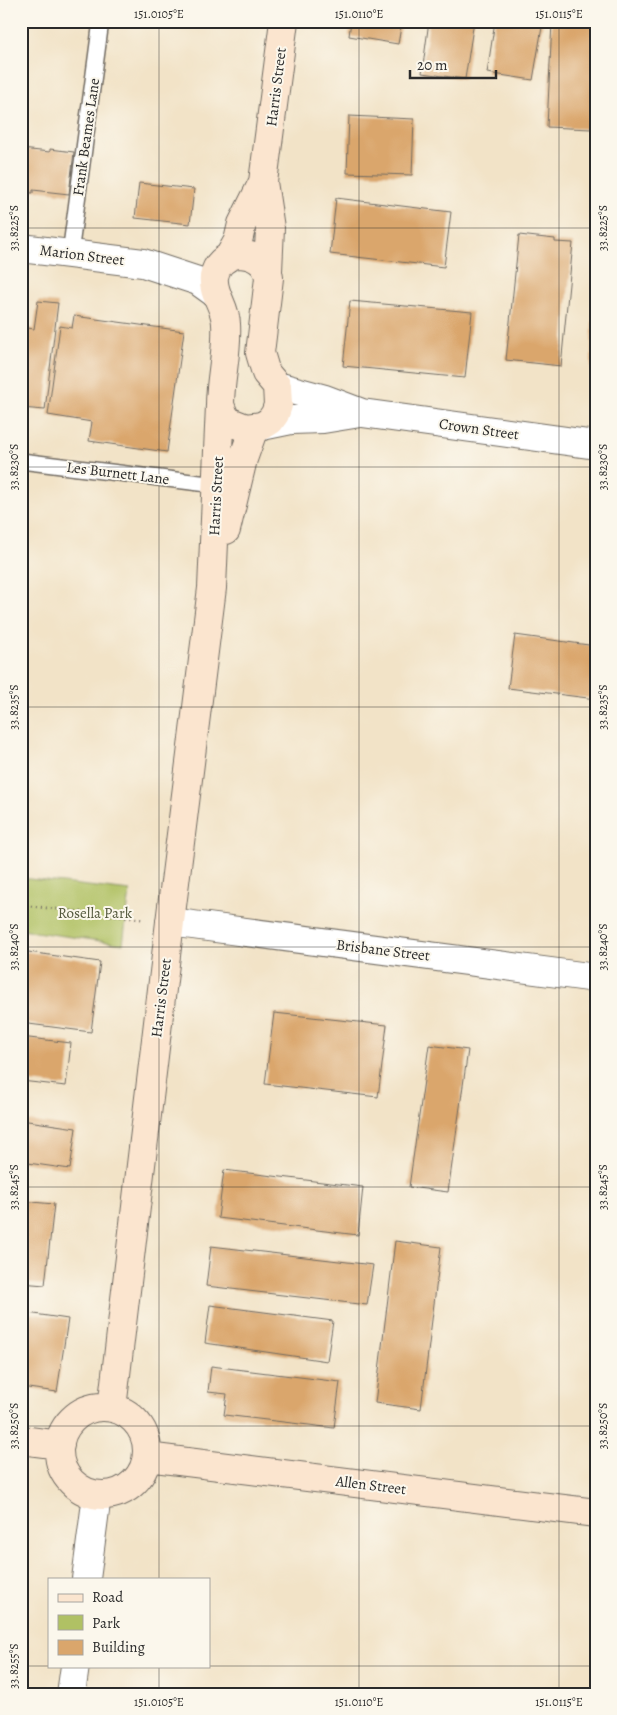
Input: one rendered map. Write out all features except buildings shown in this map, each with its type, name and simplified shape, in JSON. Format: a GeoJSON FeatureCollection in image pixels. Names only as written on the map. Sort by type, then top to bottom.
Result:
{"type":"FeatureCollection","features":[{"type":"Feature","properties":{"kind":"main road","name":"Harris Street"},"geometry":{"type":"LineString","coordinates":[[212,588],[243,459],[258,427],[270,421],[278,405],[277,386],[266,373],[260,353],[269,286],[270,228],[263,182],[284,21]]}},
{"type":"Feature","properties":{"kind":"main road","name":"Harris Street"},"geometry":{"type":"LineString","coordinates":[[112,1408],[212,588],[220,405],[226,322],[216,294],[214,277],[238,241],[242,224],[263,182]]}},
{"type":"Feature","properties":{"kind":"main road"},"geometry":{"type":"LineString","coordinates":[[225,259],[245,254],[260,260],[268,271]]}},
{"type":"Feature","properties":{"kind":"main road"},"geometry":{"type":"LineString","coordinates":[[220,405],[228,421],[235,425],[258,427]]}},
{"type":"Feature","properties":{"kind":"main road"},"geometry":{"type":"LineString","coordinates":[[112,1408],[126,1413],[143,1432],[147,1456],[143,1470],[135,1482],[124,1490],[111,1495],[97,1495],[82,1490],[70,1481],[62,1468],[59,1454],[60,1446],[60,1439],[66,1427],[75,1417],[86,1410],[112,1408]]}},
{"type":"Feature","properties":{"kind":"main road"},"geometry":{"type":"LineString","coordinates":[[21,1440],[60,1446]]}},
{"type":"Feature","properties":{"kind":"main road","name":"Allen Street"},"geometry":{"type":"LineString","coordinates":[[147,1456],[596,1513]]}},
{"type":"Feature","properties":{"kind":"street","name":"Marion Street"},"geometry":{"type":"LineString","coordinates":[[21,248],[143,263],[198,281],[216,294]]}},
{"type":"Feature","properties":{"kind":"street","name":"Marion Street"},"geometry":{"type":"LineString","coordinates":[[143,263],[225,259]]}},
{"type":"Feature","properties":{"kind":"street","name":"Crown Street"},"geometry":{"type":"LineString","coordinates":[[277,386],[325,399],[362,413],[596,445]]}},
{"type":"Feature","properties":{"kind":"street","name":"Crown Street"},"geometry":{"type":"LineString","coordinates":[[258,427],[291,420],[323,420],[362,413]]}},
{"type":"Feature","properties":{"kind":"street","name":"Brisbane Street"},"geometry":{"type":"LineString","coordinates":[[170,922],[596,978]]}},
{"type":"Feature","properties":{"kind":"street"},"geometry":{"type":"LineString","coordinates":[[86,1578],[97,1495]]}},
{"type":"Feature","properties":{"kind":"street"},"geometry":{"type":"LineString","coordinates":[[72,1694],[75,1668]]}},
{"type":"Feature","properties":{"kind":"lane","name":"Frank Beames Lane"},"geometry":{"type":"LineString","coordinates":[[70,254],[101,21]]}},
{"type":"Feature","properties":{"kind":"lane","name":"Les Burnett Lane"},"geometry":{"type":"LineString","coordinates":[[21,461],[216,485]]}},
{"type":"Feature","properties":{"kind":"path"},"geometry":{"type":"LineString","coordinates":[[21,905],[170,922]]}},
{"type":"Feature","properties":{"kind":"green space","name":"Rosella Park"},"geometry":{"type":"Polygon","coordinates":[[[21,878],[130,891],[123,944],[21,930],[21,878]]]}}]}
